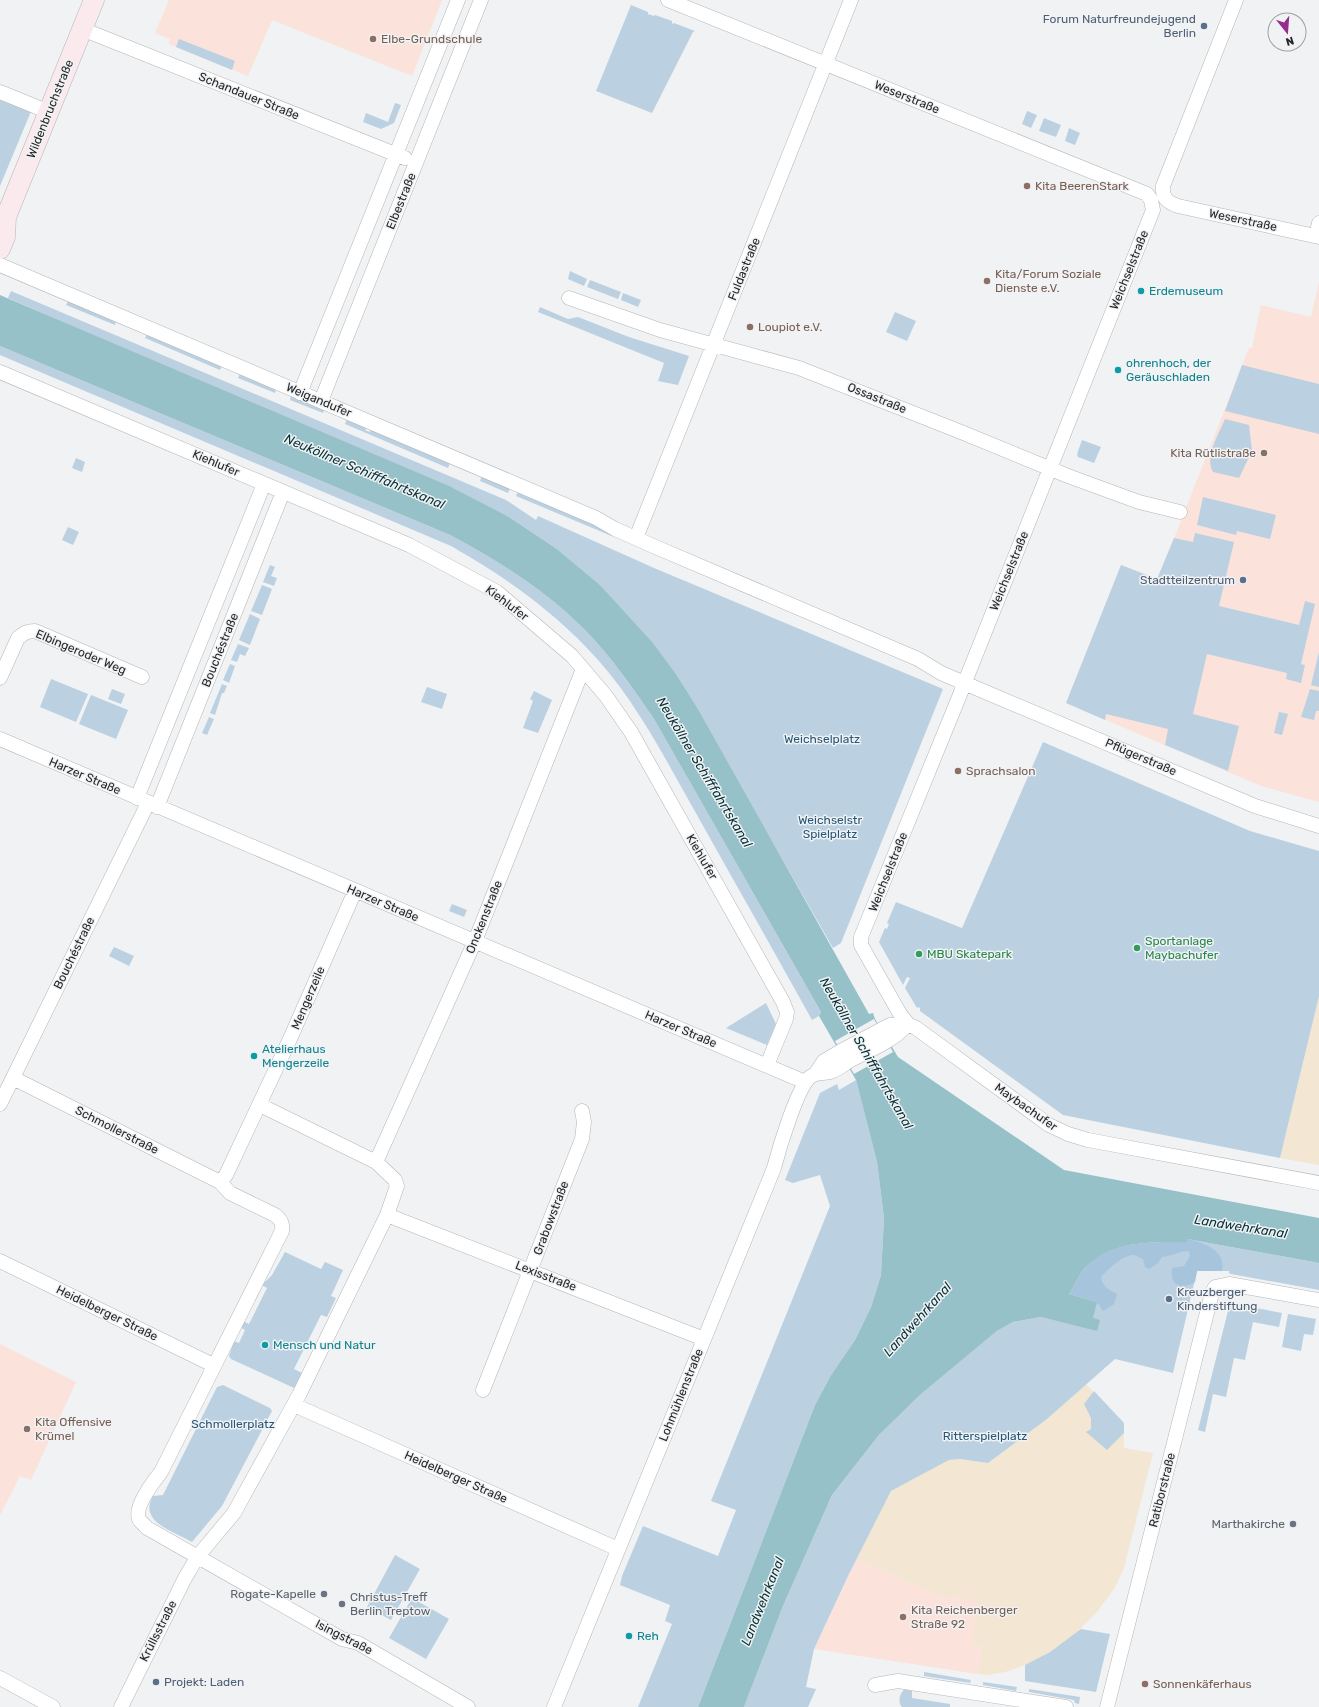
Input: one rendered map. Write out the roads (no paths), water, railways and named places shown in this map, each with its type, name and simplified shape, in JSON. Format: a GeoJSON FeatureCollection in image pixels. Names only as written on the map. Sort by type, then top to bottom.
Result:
{"type":"FeatureCollection","features":[{"type":"Feature","properties":{"kind":"street","name":"Wildenbruchstraße"},"geometry":{"type":"LineString","coordinates":[[0,249],[5,237],[3,219],[49,112],[94,0]]}},
{"type":"Feature","properties":{"kind":"street","name":"Elbestraße"},"geometry":{"type":"LineString","coordinates":[[300,393],[458,0]]}},
{"type":"Feature","properties":{"kind":"street","name":"Elbestraße"},"geometry":{"type":"LineString","coordinates":[[321,401],[481,0]]}},
{"type":"Feature","properties":{"kind":"street","name":"Weserstraße"},"geometry":{"type":"LineString","coordinates":[[668,0],[1147,194]]}},
{"type":"Feature","properties":{"kind":"street","name":"Fuldastraße"},"geometry":{"type":"LineString","coordinates":[[636,538],[851,0]]}},
{"type":"Feature","properties":{"kind":"street","name":"Weserstraße"},"geometry":{"type":"LineString","coordinates":[[1236,0],[1163,186],[1163,195],[1168,202],[1318,232]]}},
{"type":"Feature","properties":{"kind":"street","name":"Schandauer Straße"},"geometry":{"type":"LineString","coordinates":[[82,29],[416,163]]}},
{"type":"Feature","properties":{"kind":"street"},"geometry":{"type":"LineString","coordinates":[[0,92],[49,112]]}},
{"type":"Feature","properties":{"kind":"street","name":"Weichselstraße"},"geometry":{"type":"LineString","coordinates":[[862,948],[861,937],[965,682],[1153,210],[1151,200],[1147,194]]}},
{"type":"Feature","properties":{"kind":"street","name":"Weigandufer"},"geometry":{"type":"LineString","coordinates":[[0,265],[596,518],[636,538]]}},
{"type":"Feature","properties":{"kind":"street","name":"Ossastraße"},"geometry":{"type":"LineString","coordinates":[[569,298],[660,330],[768,359],[838,383],[1139,502],[1180,512]]}},
{"type":"Feature","properties":{"kind":"street","name":"Kiehlufer"},"geometry":{"type":"LineString","coordinates":[[0,372],[409,546],[497,592],[570,654],[606,696],[631,732],[785,1005],[786,1019],[767,1065]]}},
{"type":"Feature","properties":{"kind":"street","name":"Bouchéstraße"},"geometry":{"type":"LineString","coordinates":[[148,803],[264,484]]}},
{"type":"Feature","properties":{"kind":"street","name":"Bouchéstraße"},"geometry":{"type":"LineString","coordinates":[[0,1104],[148,803],[283,492]]}},
{"type":"Feature","properties":{"kind":"street"},"geometry":{"type":"LineString","coordinates":[[636,538],[918,659],[941,672],[965,682]]}},
{"type":"Feature","properties":{"kind":"street","name":"Elbingeroder Weg"},"geometry":{"type":"LineString","coordinates":[[0,678],[18,638],[23,633],[30,631],[35,631],[142,677]]}},
{"type":"Feature","properties":{"kind":"street","name":"Onckenstraße"},"geometry":{"type":"LineString","coordinates":[[376,1162],[474,941],[583,669]]}},
{"type":"Feature","properties":{"kind":"street","name":"Pflügerstraße"},"geometry":{"type":"LineString","coordinates":[[965,682],[1255,806],[1319,826]]}},
{"type":"Feature","properties":{"kind":"street","name":"Harzer Straße"},"geometry":{"type":"LineString","coordinates":[[0,739],[767,1065],[811,1078]]}},
{"type":"Feature","properties":{"kind":"street","name":"Mengerzeile"},"geometry":{"type":"LineString","coordinates":[[260,1106],[355,891]]}},
{"type":"Feature","properties":{"kind":"street","name":"Maybachufer"},"geometry":{"type":"LineString","coordinates":[[862,948],[900,1014],[908,1024],[923,1032],[1042,1120],[1068,1134],[1088,1140],[1319,1183]]}},
{"type":"Feature","properties":{"kind":"street","name":"Lohmühlenstraße"},"geometry":{"type":"LineString","coordinates":[[554,1707],[774,1168],[780,1143],[811,1078],[824,1061],[844,1057],[884,1036],[890,1025],[908,1024]]}},
{"type":"Feature","properties":{"kind":"street","name":"Schmollerstraße"},"geometry":{"type":"LineString","coordinates":[[13,1078],[220,1182]]}},
{"type":"Feature","properties":{"kind":"street"},"geometry":{"type":"LineString","coordinates":[[260,1106],[376,1162],[395,1180],[397,1186],[387,1215],[294,1405],[234,1513],[198,1556],[147,1528],[139,1520],[138,1512],[152,1482],[161,1472],[279,1236],[282,1225],[280,1220],[275,1215],[230,1193],[220,1182],[226,1175],[260,1106]]}},
{"type":"Feature","properties":{"kind":"street","name":"Grabowstraße"},"geometry":{"type":"LineString","coordinates":[[483,1390],[582,1138],[584,1122],[582,1111]]}},
{"type":"Feature","properties":{"kind":"street","name":"Lexisstraße"},"geometry":{"type":"LineString","coordinates":[[387,1215],[531,1270],[704,1339]]}},
{"type":"Feature","properties":{"kind":"street","name":"Heidelberger Straße"},"geometry":{"type":"LineString","coordinates":[[0,1260],[214,1365]]}},
{"type":"Feature","properties":{"kind":"street","name":"Ratiborstraße"},"geometry":{"type":"LineString","coordinates":[[1107,1707],[1210,1298],[1215,1288],[1229,1284],[1319,1300]]}},
{"type":"Feature","properties":{"kind":"street","name":"Heidelberger Straße"},"geometry":{"type":"LineString","coordinates":[[294,1405],[618,1549]]}},
{"type":"Feature","properties":{"kind":"street","name":"Krüllsstraße"},"geometry":{"type":"LineString","coordinates":[[121,1707],[182,1584],[198,1556]]}},
{"type":"Feature","properties":{"kind":"street","name":"Isingstraße"},"geometry":{"type":"LineString","coordinates":[[198,1556],[342,1639],[358,1643],[468,1707]]}},
{"type":"Feature","properties":{"kind":"street"},"geometry":{"type":"LineString","coordinates":[[0,1678],[53,1707]]}},
{"type":"Feature","properties":{"kind":"street"},"geometry":{"type":"LineString","coordinates":[[876,1685],[898,1681],[1066,1707]]}},
{"type":"Feature","properties":{"kind":"water"},"geometry":{"type":"Polygon","coordinates":[[[0,295],[449,486],[509,517],[557,549],[599,584],[652,642],[676,674],[699,711],[869,1014],[873,1013],[875,1019],[898,1057],[1064,1170],[1319,1218],[1319,1263],[1187,1239],[1187,1242],[1159,1242],[1131,1245],[1105,1253],[1094,1260],[1083,1270],[1069,1294],[1097,1302],[1093,1318],[1100,1320],[1097,1331],[1041,1317],[1013,1322],[997,1331],[920,1395],[879,1435],[832,1495],[783,1606],[744,1707],[698,1707],[815,1405],[831,1375],[855,1340],[871,1307],[881,1275],[884,1218],[877,1162],[856,1080],[819,1016],[821,1012],[654,719],[614,663],[572,617],[522,578],[450,535],[0,346],[0,295]]]}},
{"type":"Feature","properties":{"kind":"place","name":"Forum Naturfreundejugend Berlin"},"geometry":{"type":"Point","coordinates":[1204,26]}},
{"type":"Feature","properties":{"kind":"place","name":"Elbe-Grundschule"},"geometry":{"type":"Point","coordinates":[373,39]}},
{"type":"Feature","properties":{"kind":"place","name":"Kita BeerenStark"},"geometry":{"type":"Point","coordinates":[1027,186]}},
{"type":"Feature","properties":{"kind":"place","name":"Kita/Forum Soziale Dienste e.V."},"geometry":{"type":"Point","coordinates":[987,281]}},
{"type":"Feature","properties":{"kind":"place","name":"Erdemuseum"},"geometry":{"type":"Point","coordinates":[1141,291]}},
{"type":"Feature","properties":{"kind":"place","name":"Loupiot e.V."},"geometry":{"type":"Point","coordinates":[750,327]}},
{"type":"Feature","properties":{"kind":"place","name":"ohrenhoch, der Geräuschladen"},"geometry":{"type":"Point","coordinates":[1118,370]}},
{"type":"Feature","properties":{"kind":"place","name":"Kita Rütlistraße"},"geometry":{"type":"Point","coordinates":[1264,453]}},
{"type":"Feature","properties":{"kind":"place","name":"Stadtteilzentrum"},"geometry":{"type":"Point","coordinates":[1243,580]}},
{"type":"Feature","properties":{"kind":"place","name":"Sprachsalon"},"geometry":{"type":"Point","coordinates":[958,771]}},
{"type":"Feature","properties":{"kind":"place","name":"Sportanlage Maybachufer"},"geometry":{"type":"Point","coordinates":[1137,948]}},
{"type":"Feature","properties":{"kind":"place","name":"MBU Skatepark"},"geometry":{"type":"Point","coordinates":[919,954]}},
{"type":"Feature","properties":{"kind":"place","name":"Atelierhaus Mengerzeile"},"geometry":{"type":"Point","coordinates":[254,1056]}},
{"type":"Feature","properties":{"kind":"place","name":"Kreuzberger Kinderstiftung"},"geometry":{"type":"Point","coordinates":[1169,1299]}},
{"type":"Feature","properties":{"kind":"place","name":"Mensch und Natur"},"geometry":{"type":"Point","coordinates":[265,1345]}},
{"type":"Feature","properties":{"kind":"place","name":"Kita Offensive Krümel"},"geometry":{"type":"Point","coordinates":[27,1429]}},
{"type":"Feature","properties":{"kind":"place","name":"Marthakirche"},"geometry":{"type":"Point","coordinates":[1293,1524]}},
{"type":"Feature","properties":{"kind":"place","name":"Rogate-Kapelle"},"geometry":{"type":"Point","coordinates":[324,1594]}},
{"type":"Feature","properties":{"kind":"place","name":"Christus-Treff Berlin Treptow"},"geometry":{"type":"Point","coordinates":[342,1604]}},
{"type":"Feature","properties":{"kind":"place","name":"Kita Reichenberger Straße 92"},"geometry":{"type":"Point","coordinates":[903,1617]}},
{"type":"Feature","properties":{"kind":"place","name":"Reh"},"geometry":{"type":"Point","coordinates":[629,1636]}},
{"type":"Feature","properties":{"kind":"place","name":"Projekt: Laden"},"geometry":{"type":"Point","coordinates":[156,1682]}},
{"type":"Feature","properties":{"kind":"place","name":"Sonnenkäferhaus"},"geometry":{"type":"Point","coordinates":[1145,1684]}},
{"type":"Feature","properties":{"kind":"water label","name":"Neuköllner Schifffahrtskanal"},"geometry":{"type":"Point","coordinates":[365,471]}},
{"type":"Feature","properties":{"kind":"water label","name":"Neuköllner Schifffahrtskanal"},"geometry":{"type":"Point","coordinates":[705,772]}},
{"type":"Feature","properties":{"kind":"water label","name":"Neuköllner Schifffahrtskanal"},"geometry":{"type":"Point","coordinates":[867,1053]}},
{"type":"Feature","properties":{"kind":"water label","name":"Landwehrkanal"},"geometry":{"type":"Point","coordinates":[1241,1226]}},
{"type":"Feature","properties":{"kind":"water label","name":"Landwehrkanal"},"geometry":{"type":"Point","coordinates":[917,1319]}},
{"type":"Feature","properties":{"kind":"water label","name":"Landwehrkanal"},"geometry":{"type":"Point","coordinates":[762,1601]}},
{"type":"Feature","properties":{"kind":"park label","name":"Weichselplatz"},"geometry":{"type":"Point","coordinates":[822,739]}},
{"type":"Feature","properties":{"kind":"park label","name":"Weichselstr Spielplatz"},"geometry":{"type":"Point","coordinates":[830,827]}},
{"type":"Feature","properties":{"kind":"park label","name":"Schmollerplatz"},"geometry":{"type":"Point","coordinates":[233,1424]}},
{"type":"Feature","properties":{"kind":"park label","name":"Ritterspielplatz"},"geometry":{"type":"Point","coordinates":[985,1436]}}]}
